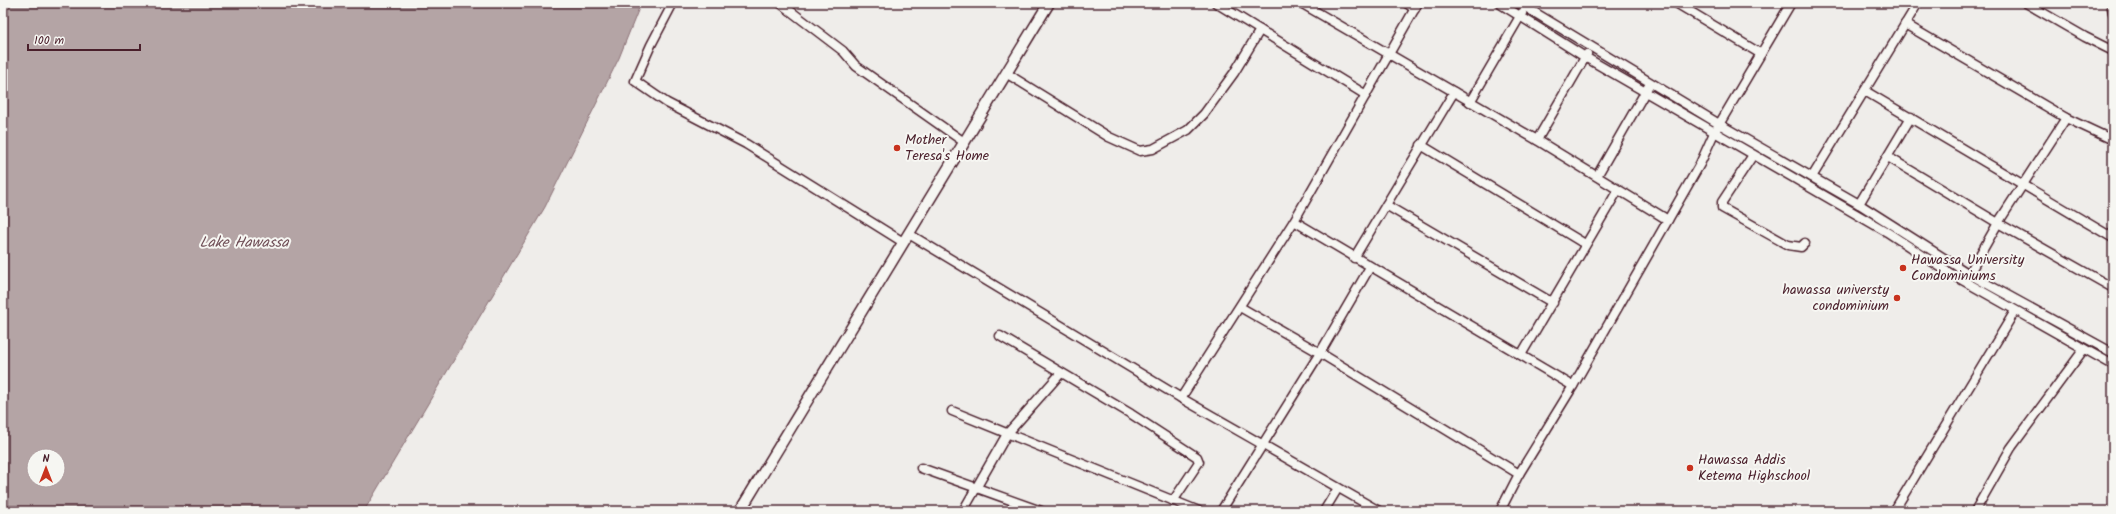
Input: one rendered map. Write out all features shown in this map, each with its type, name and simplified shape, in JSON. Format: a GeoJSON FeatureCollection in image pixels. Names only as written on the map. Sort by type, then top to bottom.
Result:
{"type":"FeatureCollection","features":[{"type":"Feature","properties":{"kind":"main road"},"geometry":{"type":"LineString","coordinates":[[740,511],[1049,3]]}},
{"type":"Feature","properties":{"kind":"street"},"geometry":{"type":"LineString","coordinates":[[673,3],[651,45],[635,81],[667,103],[746,144],[1181,398],[1378,511]]}},
{"type":"Feature","properties":{"kind":"street"},"geometry":{"type":"LineString","coordinates":[[780,3],[843,51],[856,66],[964,142]]}},
{"type":"Feature","properties":{"kind":"street"},"geometry":{"type":"LineString","coordinates":[[1216,3],[1366,95]]}},
{"type":"Feature","properties":{"kind":"street"},"geometry":{"type":"LineString","coordinates":[[1301,3],[1316,7],[1389,55],[1537,140],[1668,220]]}},
{"type":"Feature","properties":{"kind":"street"},"geometry":{"type":"LineString","coordinates":[[1181,398],[1294,221],[1417,6],[1406,3]]}},
{"type":"Feature","properties":{"kind":"street"},"geometry":{"type":"LineString","coordinates":[[1498,3],[1585,57],[1714,133],[1887,232],[1948,272],[2113,365]]}},
{"type":"Feature","properties":{"kind":"street"},"geometry":{"type":"LineString","coordinates":[[1676,3],[1761,54]]}},
{"type":"Feature","properties":{"kind":"street"},"geometry":{"type":"LineString","coordinates":[[1500,511],[1519,474],[1572,386],[1700,164],[1719,124],[1791,3]]}},
{"type":"Feature","properties":{"kind":"street"},"geometry":{"type":"LineString","coordinates":[[1812,177],[1918,3]]}},
{"type":"Feature","properties":{"kind":"street"},"geometry":{"type":"LineString","coordinates":[[2026,3],[2079,34],[2113,51]]}},
{"type":"Feature","properties":{"kind":"street"},"geometry":{"type":"LineString","coordinates":[[2111,3],[2113,13]]}},
{"type":"Feature","properties":{"kind":"street"},"geometry":{"type":"LineString","coordinates":[[1470,102],[1520,16],[1522,5],[1719,124],[1858,204],[1969,274],[2113,353]]}},
{"type":"Feature","properties":{"kind":"street"},"geometry":{"type":"LineString","coordinates":[[1905,24],[2066,118],[2113,140]]}},
{"type":"Feature","properties":{"kind":"street"},"geometry":{"type":"LineString","coordinates":[[1006,73],[1109,137],[1140,151],[1153,149],[1188,130],[1204,114],[1234,72],[1260,30]]}},
{"type":"Feature","properties":{"kind":"street"},"geometry":{"type":"LineString","coordinates":[[1537,140],[1585,57],[1592,48]]}},
{"type":"Feature","properties":{"kind":"street"},"geometry":{"type":"LineString","coordinates":[[1597,176],[1651,83]]}},
{"type":"Feature","properties":{"kind":"street"},"geometry":{"type":"LineString","coordinates":[[1865,90],[2023,186],[2113,238]]}},
{"type":"Feature","properties":{"kind":"street"},"geometry":{"type":"LineString","coordinates":[[1354,258],[1454,92]]}},
{"type":"Feature","properties":{"kind":"street"},"geometry":{"type":"LineString","coordinates":[[1858,204],[1911,117]]}},
{"type":"Feature","properties":{"kind":"street"},"geometry":{"type":"LineString","coordinates":[[1969,274],[1998,224],[2066,118]]}},
{"type":"Feature","properties":{"kind":"street"},"geometry":{"type":"LineString","coordinates":[[1421,145],[1585,244]]}},
{"type":"Feature","properties":{"kind":"street"},"geometry":{"type":"LineString","coordinates":[[1753,155],[1722,202],[1722,208],[1788,245],[1801,247],[1805,243]]}},
{"type":"Feature","properties":{"kind":"street"},"geometry":{"type":"LineString","coordinates":[[1888,157],[1998,224],[2113,288]]}},
{"type":"Feature","properties":{"kind":"street"},"geometry":{"type":"LineString","coordinates":[[1521,355],[1553,303],[1585,244],[1618,190]]}},
{"type":"Feature","properties":{"kind":"street"},"geometry":{"type":"LineString","coordinates":[[1386,205],[1553,303]]}},
{"type":"Feature","properties":{"kind":"street"},"geometry":{"type":"LineString","coordinates":[[1294,221],[1572,386]]}},
{"type":"Feature","properties":{"kind":"street"},"geometry":{"type":"LineString","coordinates":[[1221,511],[1320,353],[1370,267]]}},
{"type":"Feature","properties":{"kind":"street"},"geometry":{"type":"LineString","coordinates":[[1240,307],[1320,353],[1519,474]]}},
{"type":"Feature","properties":{"kind":"street"},"geometry":{"type":"LineString","coordinates":[[1894,511],[2015,311]]}},
{"type":"Feature","properties":{"kind":"street"},"geometry":{"type":"LineString","coordinates":[[1000,336],[1131,414],[1197,457],[1199,462],[1173,501]]}},
{"type":"Feature","properties":{"kind":"street"},"geometry":{"type":"LineString","coordinates":[[1975,511],[2012,448],[2084,349]]}},
{"type":"Feature","properties":{"kind":"street"},"geometry":{"type":"LineString","coordinates":[[962,511],[1007,434],[1061,373]]}},
{"type":"Feature","properties":{"kind":"street"},"geometry":{"type":"LineString","coordinates":[[952,411],[1199,511]]}},
{"type":"Feature","properties":{"kind":"street"},"geometry":{"type":"LineString","coordinates":[[921,468],[1041,511]]}},
{"type":"Feature","properties":{"kind":"street"},"geometry":{"type":"LineString","coordinates":[[1324,511],[1338,488]]}},
{"type":"Feature","properties":{"kind":"water","name":"Lake Hawassa"},"geometry":{"type":"Polygon","coordinates":[[[3,3],[641,3],[619,58],[545,207],[364,511],[3,511],[3,3]]]}},
{"type":"Feature","properties":{"kind":"place","name":"Mother Teresa's Home"},"geometry":{"type":"Point","coordinates":[897,148]}},
{"type":"Feature","properties":{"kind":"place","name":"Hawassa University Condominiums"},"geometry":{"type":"Point","coordinates":[1903,268]}},
{"type":"Feature","properties":{"kind":"place","name":"hawassa universty condominium"},"geometry":{"type":"Point","coordinates":[1897,298]}},
{"type":"Feature","properties":{"kind":"place","name":"Hawassa Addis Ketema Highschool"},"geometry":{"type":"Point","coordinates":[1690,468]}}]}
